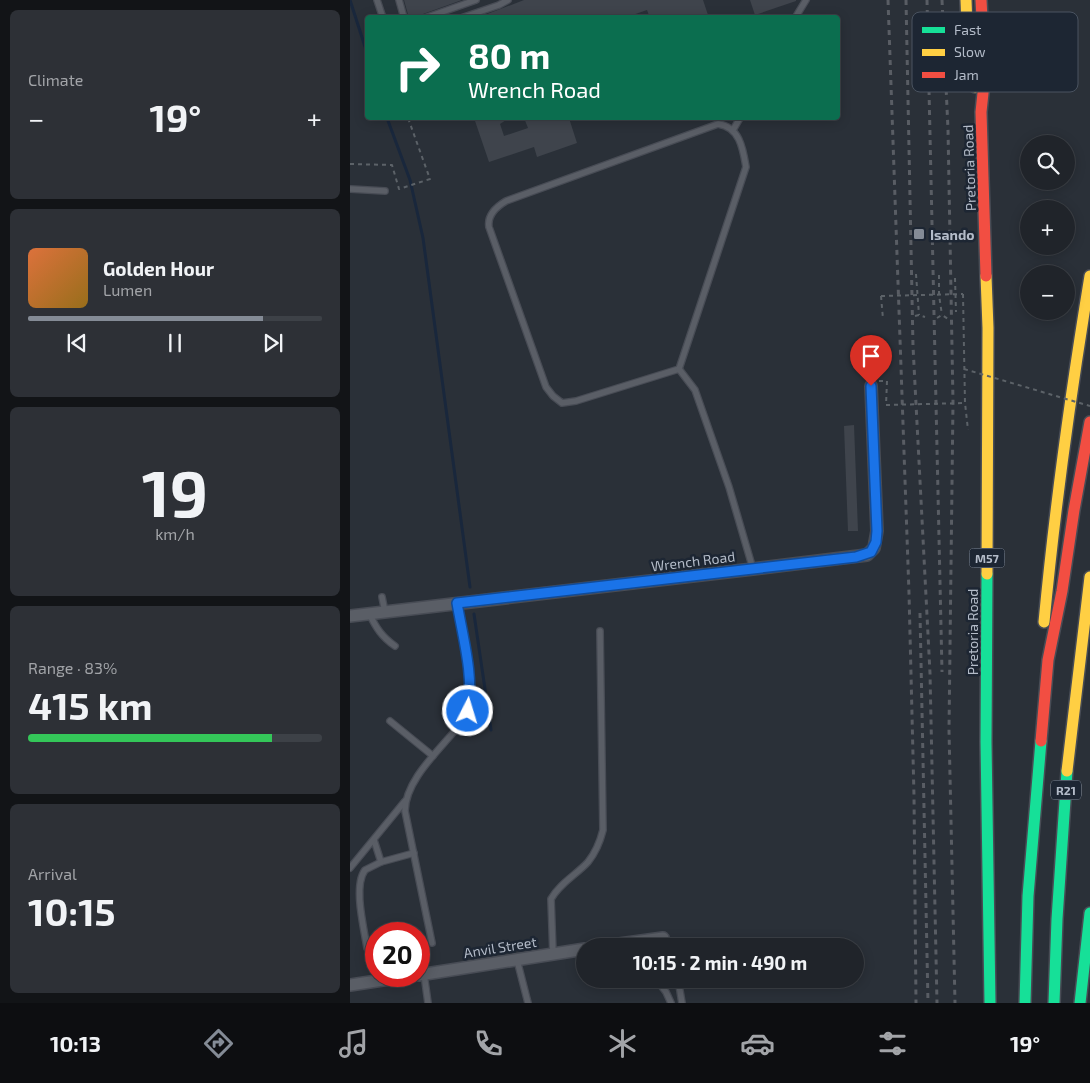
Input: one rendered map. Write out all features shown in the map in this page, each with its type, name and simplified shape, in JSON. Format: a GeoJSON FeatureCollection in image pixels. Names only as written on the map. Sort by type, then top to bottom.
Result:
{"type":"FeatureCollection","features":[{"type":"Feature","properties":{"kind":"main road","name":"Pretoria Road"},"geometry":{"type":"LineString","coordinates":[[976,92],[981,112]]}},
{"type":"Feature","properties":{"kind":"main road","name":"Pretoria Road"},"geometry":{"type":"LineString","coordinates":[[983,92],[981,112],[988,328],[986,762],[990,1003]]}},
{"type":"Feature","properties":{"kind":"main road"},"geometry":{"type":"LineString","coordinates":[[1048,660],[1044,621],[1053,526],[1073,380],[1090,276]]}},
{"type":"Feature","properties":{"kind":"main road","name":"R21"},"geometry":{"type":"LineString","coordinates":[[1025,1003],[1029,886],[1048,660],[1062,591],[1090,422]]}},
{"type":"Feature","properties":{"kind":"main road","name":"R21"},"geometry":{"type":"LineString","coordinates":[[1054,1003],[1056,919],[1068,763],[1090,577]]}},
{"type":"Feature","properties":{"kind":"main road"},"geometry":{"type":"LineString","coordinates":[[1080,1003],[1090,913]]}},
{"type":"Feature","properties":{"kind":"street","name":"Wrench Road"},"geometry":{"type":"LineString","coordinates":[[350,616],[862,556],[871,552],[874,548],[877,531],[871,386]]}},
{"type":"Feature","properties":{"kind":"street","name":"Anvil Street"},"geometry":{"type":"LineString","coordinates":[[430,973],[576,950]]}},
{"type":"Feature","properties":{"kind":"street"},"geometry":{"type":"LineString","coordinates":[[350,985],[365,983]]}},
{"type":"Feature","properties":{"kind":"lane"},"geometry":{"type":"LineString","coordinates":[[376,0],[381,15]]}},
{"type":"Feature","properties":{"kind":"lane"},"geometry":{"type":"LineString","coordinates":[[400,0],[403,15]]}},
{"type":"Feature","properties":{"kind":"lane"},"geometry":{"type":"LineString","coordinates":[[434,15],[476,0]]}},
{"type":"Feature","properties":{"kind":"lane"},"geometry":{"type":"LineString","coordinates":[[470,15],[508,0]]}},
{"type":"Feature","properties":{"kind":"lane"},"geometry":{"type":"LineString","coordinates":[[797,15],[806,0]]}},
{"type":"Feature","properties":{"kind":"lane"},"geometry":{"type":"LineString","coordinates":[[733,130],[739,120]]}},
{"type":"Feature","properties":{"kind":"lane"},"geometry":{"type":"LineString","coordinates":[[718,124],[733,130],[742,145],[746,167],[679,369],[576,401],[562,403],[553,396],[546,387],[488,220],[494,210],[506,201],[718,124]]}},
{"type":"Feature","properties":{"kind":"lane"},"geometry":{"type":"LineString","coordinates":[[350,189],[385,191]]}},
{"type":"Feature","properties":{"kind":"lane"},"geometry":{"type":"LineString","coordinates":[[679,369],[695,390],[729,487],[753,569]]}},
{"type":"Feature","properties":{"kind":"lane"},"geometry":{"type":"LineString","coordinates":[[382,597],[384,612]]}},
{"type":"Feature","properties":{"kind":"lane"},"geometry":{"type":"LineString","coordinates":[[350,868],[405,801],[409,790],[433,756],[465,719],[469,704],[470,683],[457,603]]}},
{"type":"Feature","properties":{"kind":"lane"},"geometry":{"type":"LineString","coordinates":[[369,613],[376,630],[395,646]]}},
{"type":"Feature","properties":{"kind":"lane"},"geometry":{"type":"LineString","coordinates":[[553,954],[551,898],[556,891],[588,862],[600,844],[603,830],[600,631]]}},
{"type":"Feature","properties":{"kind":"lane"},"geometry":{"type":"LineString","coordinates":[[390,721],[433,756]]}},
{"type":"Feature","properties":{"kind":"lane"},"geometry":{"type":"LineString","coordinates":[[405,801],[405,811],[432,943]]}},
{"type":"Feature","properties":{"kind":"lane"},"geometry":{"type":"LineString","coordinates":[[374,840],[381,862]]}},
{"type":"Feature","properties":{"kind":"lane"},"geometry":{"type":"LineString","coordinates":[[365,939],[360,882],[365,870],[381,862],[414,853]]}},
{"type":"Feature","properties":{"kind":"lane"},"geometry":{"type":"LineString","coordinates":[[517,960],[528,1003]]}},
{"type":"Feature","properties":{"kind":"lane"},"geometry":{"type":"LineString","coordinates":[[424,987],[428,1003]]}},
{"type":"Feature","properties":{"kind":"lane"},"geometry":{"type":"LineString","coordinates":[[663,988],[671,1003]]}},
{"type":"Feature","properties":{"kind":"lane"},"geometry":{"type":"LineString","coordinates":[[680,988],[682,1003]]}},
{"type":"Feature","properties":{"kind":"path"},"geometry":{"type":"LineString","coordinates":[[350,164],[392,165],[399,189],[430,179],[409,120]]}},
{"type":"Feature","properties":{"kind":"path"},"geometry":{"type":"LineString","coordinates":[[916,274],[919,314]]}},
{"type":"Feature","properties":{"kind":"path"},"geometry":{"type":"LineString","coordinates":[[939,274],[939,295],[942,315],[948,319]]}},
{"type":"Feature","properties":{"kind":"path"},"geometry":{"type":"LineString","coordinates":[[955,278],[956,312]]}},
{"type":"Feature","properties":{"kind":"path"},"geometry":{"type":"LineString","coordinates":[[883,319],[881,296],[963,294],[965,403],[968,430]]}},
{"type":"Feature","properties":{"kind":"path"},"geometry":{"type":"LineString","coordinates":[[915,316],[919,314]]}},
{"type":"Feature","properties":{"kind":"path"},"geometry":{"type":"LineString","coordinates":[[919,314],[925,317]]}},
{"type":"Feature","properties":{"kind":"path"},"geometry":{"type":"LineString","coordinates":[[937,318],[942,315]]}},
{"type":"Feature","properties":{"kind":"path"},"geometry":{"type":"LineString","coordinates":[[964,370],[1090,406]]}},
{"type":"Feature","properties":{"kind":"path"},"geometry":{"type":"LineString","coordinates":[[887,384],[886,405],[965,403]]}},
{"type":"Feature","properties":{"kind":"building"},"geometry":{"type":"Polygon","coordinates":[[[404,0],[462,0],[422,15],[408,15],[404,0]]]}},
{"type":"Feature","properties":{"kind":"building"},"geometry":{"type":"Polygon","coordinates":[[[524,0],[703,0],[708,15],[649,15],[647,10],[633,15],[485,15],[524,0]]]}},
{"type":"Feature","properties":{"kind":"building"},"geometry":{"type":"Polygon","coordinates":[[[750,0],[796,0],[796,1],[755,15],[750,0]]]}},
{"type":"Feature","properties":{"kind":"building"},"geometry":{"type":"Polygon","coordinates":[[[475,120],[506,120],[500,124],[504,136],[528,128],[525,120],[570,120],[577,143],[537,157],[534,147],[489,162],[475,120]]]}},
{"type":"Feature","properties":{"kind":"building"},"geometry":{"type":"Polygon","coordinates":[[[854,425],[858,531],[848,531],[844,426],[854,425]]]}},
{"type":"Feature","properties":{"kind":"waterway"},"geometry":{"type":"LineString","coordinates":[[350,0],[365,47]]}},
{"type":"Feature","properties":{"kind":"waterway"},"geometry":{"type":"LineString","coordinates":[[388,120],[410,180],[423,238],[470,587]]}},
{"type":"Feature","properties":{"kind":"waterway"},"geometry":{"type":"LineString","coordinates":[[474,614],[491,730]]}},
{"type":"Feature","properties":{"kind":"railway"},"geometry":{"type":"LineString","coordinates":[[888,0],[909,593],[914,796],[916,1003]]}},
{"type":"Feature","properties":{"kind":"railway"},"geometry":{"type":"LineString","coordinates":[[906,0],[913,346],[930,673],[937,1003]]}},
{"type":"Feature","properties":{"kind":"railway"},"geometry":{"type":"LineString","coordinates":[[927,0],[927,12]]}},
{"type":"Feature","properties":{"kind":"railway"},"geometry":{"type":"LineString","coordinates":[[942,0],[943,12]]}},
{"type":"Feature","properties":{"kind":"railway"},"geometry":{"type":"LineString","coordinates":[[929,92],[942,672]]}},
{"type":"Feature","properties":{"kind":"railway"},"geometry":{"type":"LineString","coordinates":[[946,92],[953,402],[949,730],[955,1003]]}},
{"type":"Feature","properties":{"kind":"railway"},"geometry":{"type":"LineString","coordinates":[[920,613],[928,1003]]}},
{"type":"Feature","properties":{"kind":"traffic: fast"},"geometry":{"type":"LineString","coordinates":[[987,574],[986,742],[990,1003]]}},
{"type":"Feature","properties":{"kind":"traffic: fast"},"geometry":{"type":"LineString","coordinates":[[1025,1003],[1028,896],[1041,741]]}},
{"type":"Feature","properties":{"kind":"traffic: fast"},"geometry":{"type":"LineString","coordinates":[[1054,1003],[1057,919],[1067,771]]}},
{"type":"Feature","properties":{"kind":"traffic: fast"},"geometry":{"type":"LineString","coordinates":[[1080,1003],[1090,913]]}},
{"type":"Feature","properties":{"kind":"traffic: slow"},"geometry":{"type":"LineString","coordinates":[[966,0],[966,12]]}},
{"type":"Feature","properties":{"kind":"traffic: slow"},"geometry":{"type":"LineString","coordinates":[[986,276],[988,328],[987,574]]}},
{"type":"Feature","properties":{"kind":"traffic: slow"},"geometry":{"type":"LineString","coordinates":[[1044,622],[1064,449],[1090,276]]}},
{"type":"Feature","properties":{"kind":"traffic: slow"},"geometry":{"type":"LineString","coordinates":[[1067,771],[1090,577]]}},
{"type":"Feature","properties":{"kind":"traffic: jam"},"geometry":{"type":"LineString","coordinates":[[981,0],[982,12]]}},
{"type":"Feature","properties":{"kind":"traffic: jam"},"geometry":{"type":"LineString","coordinates":[[983,92],[981,112],[986,276]]}},
{"type":"Feature","properties":{"kind":"traffic: jam"},"geometry":{"type":"LineString","coordinates":[[1041,741],[1048,660],[1062,591],[1090,422]]}},
{"type":"Feature","properties":{"kind":"place","name":"Isando"},"geometry":{"type":"Point","coordinates":[919,234]}},
{"type":"Feature","properties":{"kind":"route"},"geometry":{"type":"LineString","coordinates":[[468,711],[470,683],[457,603],[856,557],[867,555],[871,552],[876,542],[877,531],[871,386]]}}]}
